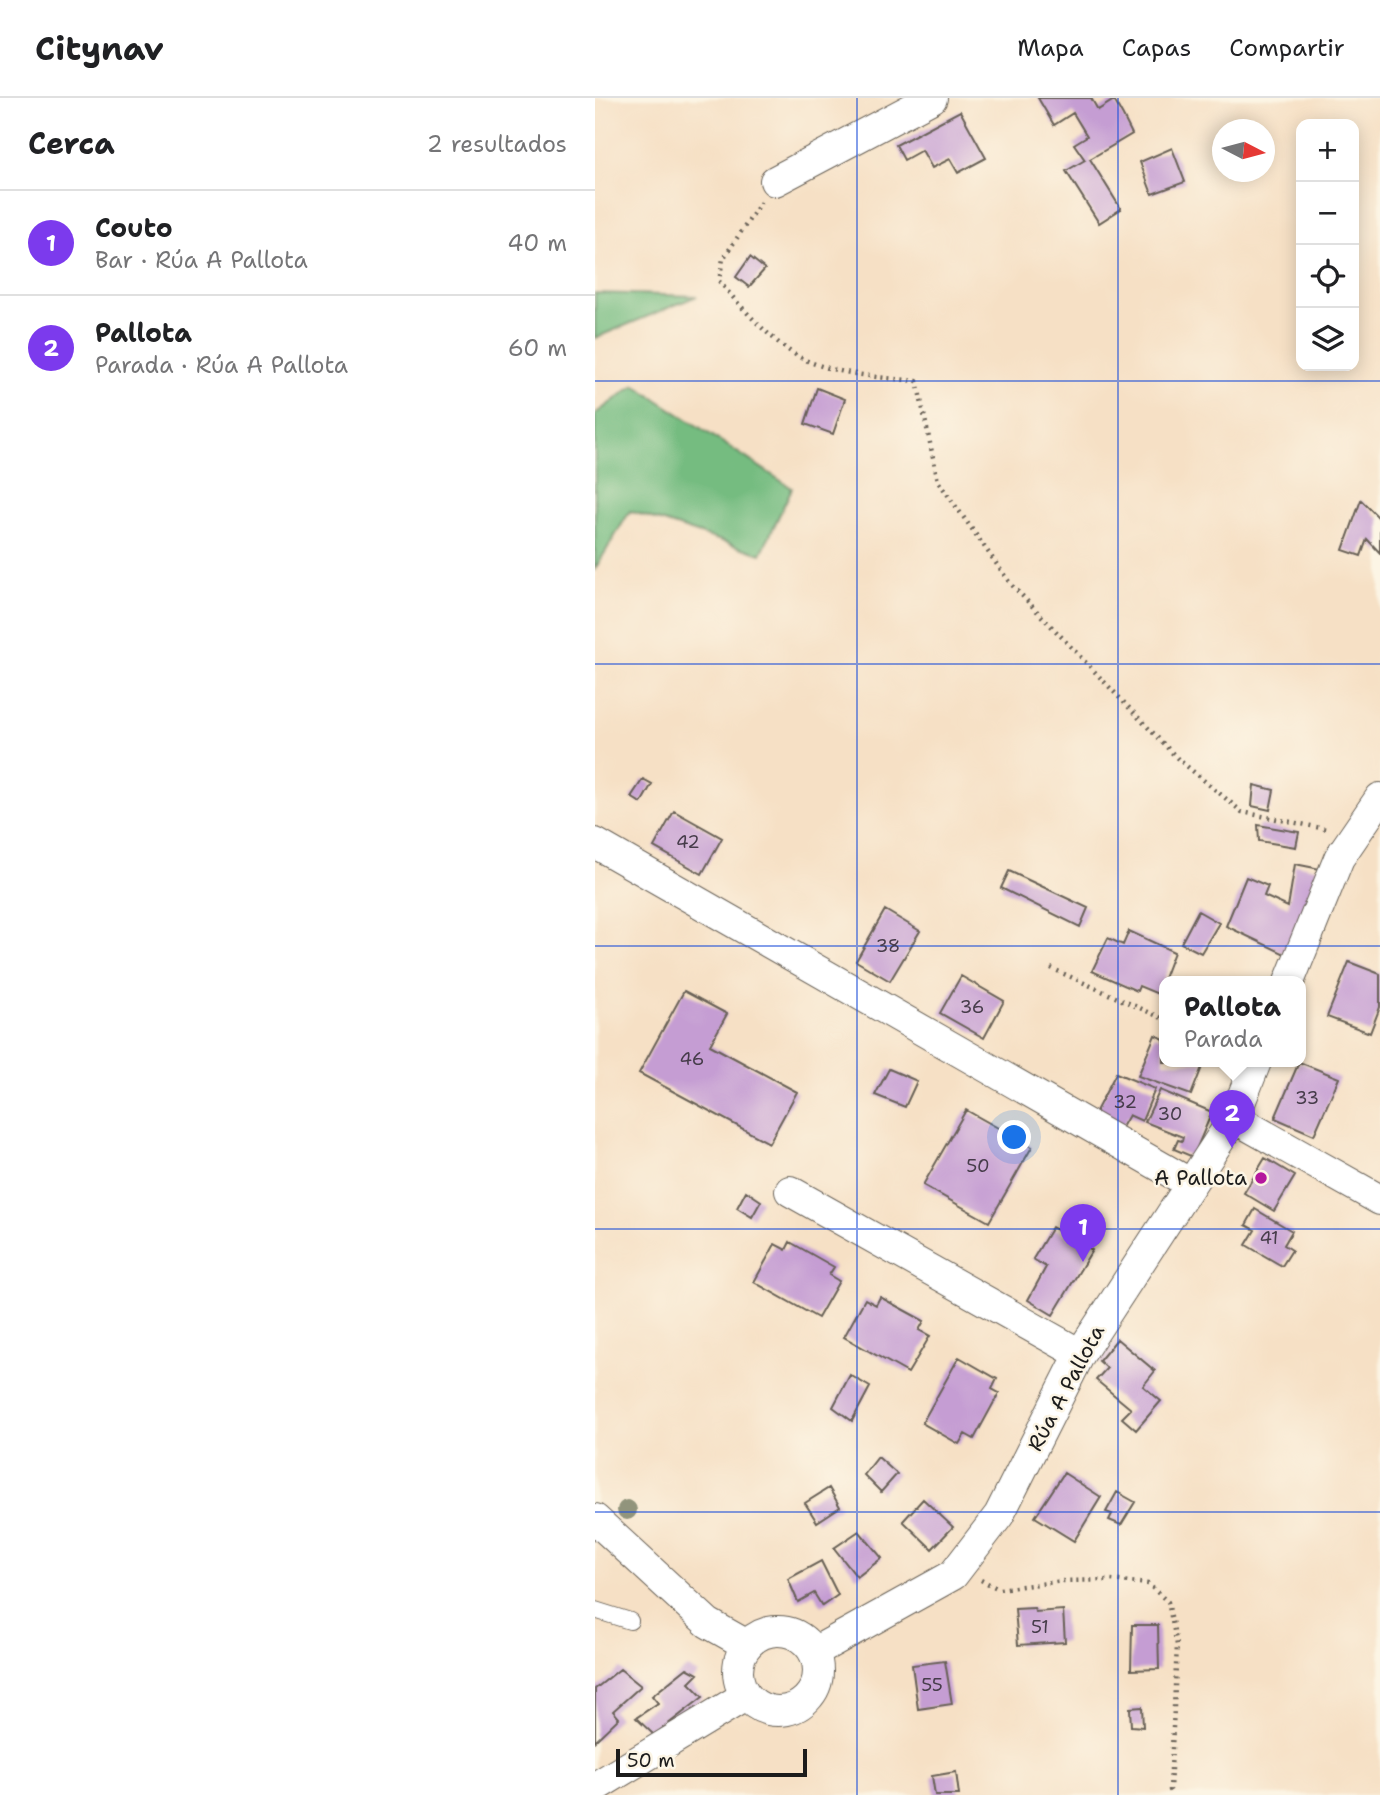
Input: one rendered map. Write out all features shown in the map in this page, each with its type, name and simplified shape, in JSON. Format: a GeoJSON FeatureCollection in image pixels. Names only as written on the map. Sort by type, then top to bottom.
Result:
{"type":"FeatureCollection","features":[{"type":"Feature","properties":{"kind":"street"},"geometry":{"type":"LineString","coordinates":[[775,181],[932,98]]}},
{"type":"Feature","properties":{"kind":"street"},"geometry":{"type":"LineString","coordinates":[[1291,976],[1339,858],[1380,799]]}},
{"type":"Feature","properties":{"kind":"street"},"geometry":{"type":"LineString","coordinates":[[595,843],[1191,1184]]}},
{"type":"Feature","properties":{"kind":"street","name":"Rúa A Pallota"},"geometry":{"type":"LineString","coordinates":[[814,1652],[953,1575],[999,1515],[1080,1354],[1234,1118],[1254,1067]]}},
{"type":"Feature","properties":{"kind":"street"},"geometry":{"type":"LineString","coordinates":[[1234,1118],[1380,1200]]}},
{"type":"Feature","properties":{"kind":"street"},"geometry":{"type":"LineString","coordinates":[[790,1191],[1080,1354]]}},
{"type":"Feature","properties":{"kind":"street"},"geometry":{"type":"LineString","coordinates":[[595,1519],[708,1623],[747,1645]]}},
{"type":"Feature","properties":{"kind":"street"},"geometry":{"type":"LineString","coordinates":[[774,1630],[790,1632],[804,1639],[814,1652],[818,1667],[817,1682],[811,1695],[799,1705],[786,1711],[771,1711],[756,1706],[745,1696],[737,1670],[739,1657],[747,1645],[759,1635],[774,1630]]}},
{"type":"Feature","properties":{"kind":"street"},"geometry":{"type":"LineString","coordinates":[[595,1787],[745,1696]]}},
{"type":"Feature","properties":{"kind":"lane"},"geometry":{"type":"LineString","coordinates":[[595,1610],[630,1621]]}},
{"type":"Feature","properties":{"kind":"path"},"geometry":{"type":"LineString","coordinates":[[775,181],[723,259],[719,281],[741,309],[800,357],[847,373],[917,382],[938,481],[1010,583],[1178,759],[1243,813],[1356,834]]}},
{"type":"Feature","properties":{"kind":"path"},"geometry":{"type":"LineString","coordinates":[[1051,968],[1159,1017]]}},
{"type":"Feature","properties":{"kind":"path"},"geometry":{"type":"LineString","coordinates":[[958,1569],[999,1589],[1063,1581],[1111,1580],[1148,1584],[1168,1602],[1177,1645],[1170,1790],[1173,1795]]}},
{"type":"Feature","properties":{"kind":"green space"},"geometry":{"type":"Polygon","coordinates":[[[595,293],[697,296],[595,338],[595,293]]]}},
{"type":"Feature","properties":{"kind":"green space"},"geometry":{"type":"Polygon","coordinates":[[[635,385],[792,488],[761,554],[630,511],[595,569],[595,414],[635,385]]]}},
{"type":"Feature","properties":{"kind":"building"},"geometry":{"type":"Polygon","coordinates":[[[1038,98],[1091,98],[1098,110],[1114,100],[1132,134],[1090,159],[1121,209],[1099,223],[1066,171],[1085,160],[1074,144],[1087,136],[1073,113],[1054,125],[1038,98]]]}},
{"type":"Feature","properties":{"kind":"building"},"geometry":{"type":"Polygon","coordinates":[[[960,111],[986,158],[958,173],[950,159],[932,168],[922,150],[904,160],[896,145],[960,111]]]}},
{"type":"Feature","properties":{"kind":"building"},"geometry":{"type":"Polygon","coordinates":[[[1172,148],[1185,182],[1152,194],[1140,162],[1172,148]]]}},
{"type":"Feature","properties":{"kind":"building"},"geometry":{"type":"Polygon","coordinates":[[[750,257],[765,269],[749,287],[736,277],[750,257]]]}},
{"type":"Feature","properties":{"kind":"building"},"geometry":{"type":"Polygon","coordinates":[[[817,388],[845,399],[833,434],[805,424],[817,388]]]}},
{"type":"Feature","properties":{"kind":"building"},"geometry":{"type":"Polygon","coordinates":[[[1361,500],[1380,519],[1380,553],[1367,539],[1361,556],[1343,550],[1361,500]]]}},
{"type":"Feature","properties":{"kind":"building"},"geometry":{"type":"Polygon","coordinates":[[[643,779],[652,784],[641,803],[631,797],[643,779]]]}},
{"type":"Feature","properties":{"kind":"building"},"geometry":{"type":"Polygon","coordinates":[[[1254,785],[1274,790],[1270,810],[1252,806],[1254,785]]]}},
{"type":"Feature","properties":{"kind":"building"},"geometry":{"type":"Polygon","coordinates":[[[674,811],[722,838],[702,874],[654,847],[674,811]]]}},
{"type":"Feature","properties":{"kind":"building"},"geometry":{"type":"Polygon","coordinates":[[[1258,825],[1299,832],[1296,847],[1259,841],[1258,825]]]}},
{"type":"Feature","properties":{"kind":"building"},"geometry":{"type":"Polygon","coordinates":[[[1295,864],[1325,870],[1289,956],[1226,926],[1246,877],[1268,886],[1264,896],[1288,907],[1295,864]]]}},
{"type":"Feature","properties":{"kind":"building"},"geometry":{"type":"Polygon","coordinates":[[[1009,871],[1088,908],[1080,927],[1001,888],[1009,871]]]}},
{"type":"Feature","properties":{"kind":"building"},"geometry":{"type":"Polygon","coordinates":[[[885,910],[920,931],[890,981],[856,961],[885,910]]]}},
{"type":"Feature","properties":{"kind":"building"},"geometry":{"type":"Polygon","coordinates":[[[1198,911],[1219,923],[1201,953],[1181,943],[1198,911]]]}},
{"type":"Feature","properties":{"kind":"building"},"geometry":{"type":"Polygon","coordinates":[[[1129,931],[1174,952],[1165,976],[1159,976],[1158,994],[1139,986],[1137,991],[1092,971],[1108,938],[1123,945],[1129,931]]]}},
{"type":"Feature","properties":{"kind":"building"},"geometry":{"type":"Polygon","coordinates":[[[1349,962],[1380,974],[1380,1007],[1370,1033],[1327,1017],[1349,962]]]}},
{"type":"Feature","properties":{"kind":"building"},"geometry":{"type":"Polygon","coordinates":[[[961,976],[1004,1001],[984,1038],[940,1013],[961,976]]]}},
{"type":"Feature","properties":{"kind":"building"},"geometry":{"type":"Polygon","coordinates":[[[684,991],[727,1014],[710,1045],[797,1092],[769,1143],[639,1073],[684,991]]]}},
{"type":"Feature","properties":{"kind":"building"},"geometry":{"type":"Polygon","coordinates":[[[1155,1035],[1159,1037],[1159,1067],[1202,1067],[1191,1095],[1138,1076],[1155,1035]]]}},
{"type":"Feature","properties":{"kind":"building"},"geometry":{"type":"Polygon","coordinates":[[[1306,1065],[1339,1078],[1314,1135],[1275,1118],[1297,1067],[1306,1067],[1306,1065]]]}},
{"type":"Feature","properties":{"kind":"building"},"geometry":{"type":"Polygon","coordinates":[[[889,1069],[917,1081],[905,1107],[875,1095],[889,1069]]]}},
{"type":"Feature","properties":{"kind":"building"},"geometry":{"type":"Polygon","coordinates":[[[1116,1073],[1155,1089],[1142,1121],[1129,1115],[1121,1129],[1094,1115],[1116,1073]]]}},
{"type":"Feature","properties":{"kind":"building"},"geometry":{"type":"Polygon","coordinates":[[[1160,1090],[1212,1112],[1193,1157],[1174,1149],[1178,1140],[1182,1141],[1183,1137],[1145,1122],[1160,1090]]]}},
{"type":"Feature","properties":{"kind":"building"},"geometry":{"type":"Polygon","coordinates":[[[966,1110],[1032,1147],[989,1222],[923,1185],[966,1110]]]}},
{"type":"Feature","properties":{"kind":"building"},"geometry":{"type":"Polygon","coordinates":[[[1265,1158],[1295,1176],[1274,1211],[1244,1193],[1265,1158]]]}},
{"type":"Feature","properties":{"kind":"building"},"geometry":{"type":"Polygon","coordinates":[[[746,1191],[761,1201],[752,1217],[737,1208],[746,1191]]]}},
{"type":"Feature","properties":{"kind":"building"},"geometry":{"type":"Polygon","coordinates":[[[1255,1209],[1292,1231],[1284,1245],[1292,1250],[1282,1266],[1246,1245],[1255,1230],[1246,1225],[1255,1209]]]}},
{"type":"Feature","properties":{"kind":"building"},"geometry":{"type":"Polygon","coordinates":[[[1052,1227],[1092,1250],[1053,1315],[1028,1300],[1046,1267],[1033,1259],[1052,1227]]]}},
{"type":"Feature","properties":{"kind":"building"},"geometry":{"type":"Polygon","coordinates":[[[790,1242],[834,1267],[829,1275],[839,1281],[818,1318],[754,1282],[775,1244],[786,1250],[790,1242]]]}},
{"type":"Feature","properties":{"kind":"building"},"geometry":{"type":"Polygon","coordinates":[[[880,1297],[924,1321],[919,1330],[930,1336],[908,1373],[844,1337],[865,1299],[876,1305],[880,1297]]]}},
{"type":"Feature","properties":{"kind":"building"},"geometry":{"type":"Polygon","coordinates":[[[1117,1339],[1155,1371],[1143,1386],[1161,1401],[1136,1430],[1122,1418],[1131,1409],[1096,1380],[1107,1368],[1099,1361],[1117,1339]]]}},
{"type":"Feature","properties":{"kind":"building"},"geometry":{"type":"Polygon","coordinates":[[[959,1357],[997,1379],[992,1389],[999,1393],[974,1439],[965,1434],[959,1444],[922,1423],[959,1357]]]}},
{"type":"Feature","properties":{"kind":"building"},"geometry":{"type":"Polygon","coordinates":[[[850,1375],[870,1387],[852,1421],[833,1407],[850,1375]]]}},
{"type":"Feature","properties":{"kind":"building"},"geometry":{"type":"Polygon","coordinates":[[[878,1457],[897,1474],[881,1492],[864,1475],[878,1457]]]}},
{"type":"Feature","properties":{"kind":"building"},"geometry":{"type":"Polygon","coordinates":[[[1064,1473],[1101,1497],[1074,1541],[1035,1517],[1064,1473]]]}},
{"type":"Feature","properties":{"kind":"building"},"geometry":{"type":"Polygon","coordinates":[[[829,1488],[840,1507],[817,1522],[805,1503],[829,1488]]]}},
{"type":"Feature","properties":{"kind":"building"},"geometry":{"type":"Polygon","coordinates":[[[1117,1492],[1135,1502],[1121,1525],[1109,1520],[1112,1514],[1106,1512],[1117,1492]]]}},
{"type":"Feature","properties":{"kind":"building"},"geometry":{"type":"Polygon","coordinates":[[[923,1499],[953,1527],[932,1549],[903,1521],[923,1499]]]}},
{"type":"Feature","properties":{"kind":"building"},"geometry":{"type":"Polygon","coordinates":[[[859,1531],[882,1558],[857,1577],[834,1548],[859,1531]]]}},
{"type":"Feature","properties":{"kind":"building"},"geometry":{"type":"Polygon","coordinates":[[[821,1561],[838,1595],[822,1606],[814,1593],[798,1602],[788,1579],[821,1561]]]}},
{"type":"Feature","properties":{"kind":"building"},"geometry":{"type":"Polygon","coordinates":[[[1034,1608],[1035,1612],[1063,1610],[1065,1642],[1018,1645],[1015,1609],[1034,1608]]]}},
{"type":"Feature","properties":{"kind":"building"},"geometry":{"type":"Polygon","coordinates":[[[1132,1625],[1158,1625],[1159,1669],[1131,1670],[1132,1625]]]}},
{"type":"Feature","properties":{"kind":"building"},"geometry":{"type":"Polygon","coordinates":[[[945,1661],[952,1704],[918,1709],[912,1665],[945,1661]]]}},
{"type":"Feature","properties":{"kind":"building"},"geometry":{"type":"Polygon","coordinates":[[[687,1668],[698,1674],[689,1683],[703,1697],[654,1735],[636,1718],[658,1703],[652,1696],[687,1668]]]}},
{"type":"Feature","properties":{"kind":"building"},"geometry":{"type":"Polygon","coordinates":[[[620,1669],[641,1686],[613,1711],[619,1718],[595,1741],[595,1689],[620,1669]]]}},
{"type":"Feature","properties":{"kind":"building"},"geometry":{"type":"Polygon","coordinates":[[[1142,1707],[1143,1727],[1131,1726],[1130,1708],[1142,1707]]]}},
{"type":"Feature","properties":{"kind":"building"},"geometry":{"type":"Polygon","coordinates":[[[956,1772],[959,1795],[935,1795],[932,1776],[956,1772]]]}},
{"type":"Feature","properties":{"kind":"place","name":"Pallota"},"geometry":{"type":"Point","coordinates":[1232,1148]}},
{"type":"Feature","properties":{"kind":"place","name":"A Pallota"},"geometry":{"type":"Point","coordinates":[1261,1178]}},
{"type":"Feature","properties":{"kind":"place","name":"Couto"},"geometry":{"type":"Point","coordinates":[1083,1262]}}]}
